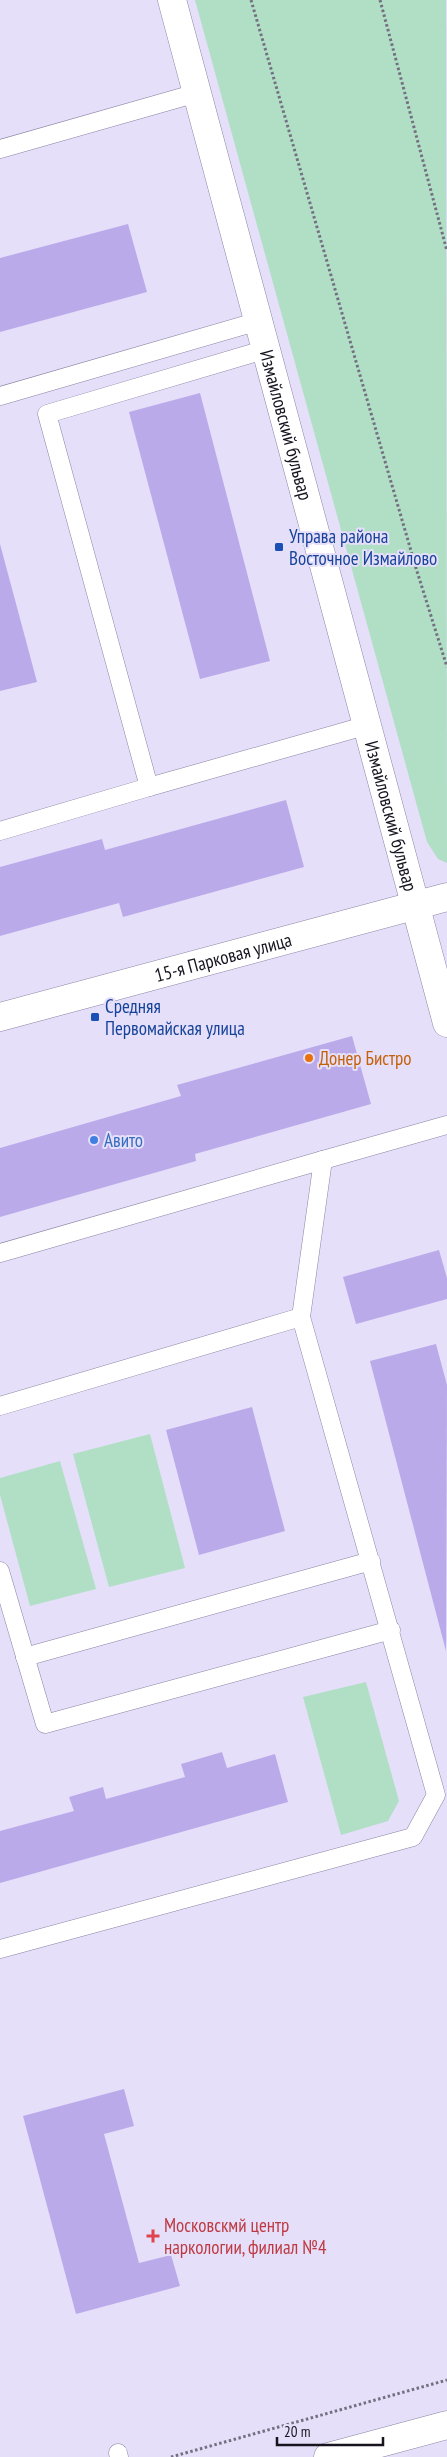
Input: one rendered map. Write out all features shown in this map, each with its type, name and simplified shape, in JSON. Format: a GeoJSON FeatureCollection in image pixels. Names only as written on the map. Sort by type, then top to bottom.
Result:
{"type":"FeatureCollection","features":[{"type":"Feature","properties":{"kind":"street","name":"Измайловский бульвар"},"geometry":{"type":"LineString","coordinates":[[172,0],[417,905],[447,1023]]}},
{"type":"Feature","properties":{"kind":"street","name":"15-я Парковая улица"},"geometry":{"type":"LineString","coordinates":[[0,1018],[447,897]]}},
{"type":"Feature","properties":{"kind":"street"},"geometry":{"type":"LineString","coordinates":[[328,2457],[447,2425]]}},
{"type":"Feature","properties":{"kind":"lane"},"geometry":{"type":"LineString","coordinates":[[0,149],[197,93]]}},
{"type":"Feature","properties":{"kind":"lane"},"geometry":{"type":"LineString","coordinates":[[0,396],[259,321]]}},
{"type":"Feature","properties":{"kind":"lane"},"geometry":{"type":"LineString","coordinates":[[149,787],[47,414],[267,349]]}},
{"type":"Feature","properties":{"kind":"lane"},"geometry":{"type":"LineString","coordinates":[[0,831],[368,725]]}},
{"type":"Feature","properties":{"kind":"lane"},"geometry":{"type":"LineString","coordinates":[[0,1253],[447,1125]]}},
{"type":"Feature","properties":{"kind":"lane"},"geometry":{"type":"LineString","coordinates":[[0,1948],[412,1837],[436,1795],[391,1630],[301,1317],[323,1160]]}},
{"type":"Feature","properties":{"kind":"lane"},"geometry":{"type":"LineString","coordinates":[[0,1406],[301,1317]]}},
{"type":"Feature","properties":{"kind":"lane"},"geometry":{"type":"LineString","coordinates":[[25,1657],[371,1561]]}},
{"type":"Feature","properties":{"kind":"lane"},"geometry":{"type":"LineString","coordinates":[[0,1571],[44,1724],[391,1630]]}},
{"type":"Feature","properties":{"kind":"path"},"geometry":{"type":"LineString","coordinates":[[251,0],[416,568],[447,667]]}},
{"type":"Feature","properties":{"kind":"path"},"geometry":{"type":"LineString","coordinates":[[380,0],[447,251]]}},
{"type":"Feature","properties":{"kind":"path"},"geometry":{"type":"LineString","coordinates":[[171,2457],[447,2380]]}},
{"type":"Feature","properties":{"kind":"green space"},"geometry":{"type":"Polygon","coordinates":[[[195,0],[446,0],[447,863],[438,859],[427,842],[195,0]]]}},
{"type":"Feature","properties":{"kind":"green space"},"geometry":{"type":"Polygon","coordinates":[[[150,1434],[185,1568],[109,1587],[73,1454],[150,1434]]]}},
{"type":"Feature","properties":{"kind":"green space"},"geometry":{"type":"Polygon","coordinates":[[[60,1461],[96,1589],[30,1606],[0,1495],[0,1478],[60,1461]]]}},
{"type":"Feature","properties":{"kind":"green space"},"geometry":{"type":"Polygon","coordinates":[[[366,1682],[399,1801],[388,1821],[341,1835],[303,1697],[366,1682]]]}},
{"type":"Feature","properties":{"kind":"building"},"geometry":{"type":"Polygon","coordinates":[[[128,224],[147,292],[0,332],[0,258],[128,224]]]}},
{"type":"Feature","properties":{"kind":"building"},"geometry":{"type":"Polygon","coordinates":[[[200,393],[270,661],[200,679],[129,412],[200,393]]]}},
{"type":"Feature","properties":{"kind":"building"},"geometry":{"type":"Polygon","coordinates":[[[0,544],[37,682],[0,691],[0,544]]]}},
{"type":"Feature","properties":{"kind":"building"},"geometry":{"type":"Polygon","coordinates":[[[286,800],[304,867],[123,917],[119,903],[0,936],[0,867],[102,839],[105,850],[286,800]]]}},
{"type":"Feature","properties":{"kind":"building"},"geometry":{"type":"Polygon","coordinates":[[[352,1036],[371,1104],[195,1154],[196,1161],[0,1217],[0,1148],[181,1096],[177,1085],[352,1036]]]}},
{"type":"Feature","properties":{"kind":"building"},"geometry":{"type":"Polygon","coordinates":[[[439,1250],[447,1278],[447,1299],[356,1324],[343,1277],[439,1250]]]}},
{"type":"Feature","properties":{"kind":"building"},"geometry":{"type":"Polygon","coordinates":[[[436,1344],[447,1385],[446,1651],[370,1361],[436,1344]]]}},
{"type":"Feature","properties":{"kind":"building"},"geometry":{"type":"Polygon","coordinates":[[[252,1407],[285,1531],[199,1555],[166,1430],[252,1407]]]}},
{"type":"Feature","properties":{"kind":"building"},"geometry":{"type":"Polygon","coordinates":[[[222,1752],[227,1768],[275,1754],[288,1802],[0,1883],[0,1831],[74,1811],[69,1797],[103,1787],[106,1799],[185,1777],[181,1764],[222,1752]]]}},
{"type":"Feature","properties":{"kind":"building"},"geometry":{"type":"Polygon","coordinates":[[[124,2089],[134,2126],[104,2134],[139,2263],[171,2255],[180,2286],[76,2314],[23,2116],[124,2089]]]}},
{"type":"Feature","properties":{"kind":"place","name":"Управа района Восточное Измайлово"},"geometry":{"type":"Point","coordinates":[279,547]}},
{"type":"Feature","properties":{"kind":"place","name":"Средняя Первомайская улица"},"geometry":{"type":"Point","coordinates":[95,1017]}},
{"type":"Feature","properties":{"kind":"place","name":"Донер Бистро"},"geometry":{"type":"Point","coordinates":[309,1058]}},
{"type":"Feature","properties":{"kind":"place","name":"Авито"},"geometry":{"type":"Point","coordinates":[94,1140]}},
{"type":"Feature","properties":{"kind":"place","name":"Московскмй центр наркологии, филиал №4"},"geometry":{"type":"Point","coordinates":[153,2236]}}]}
